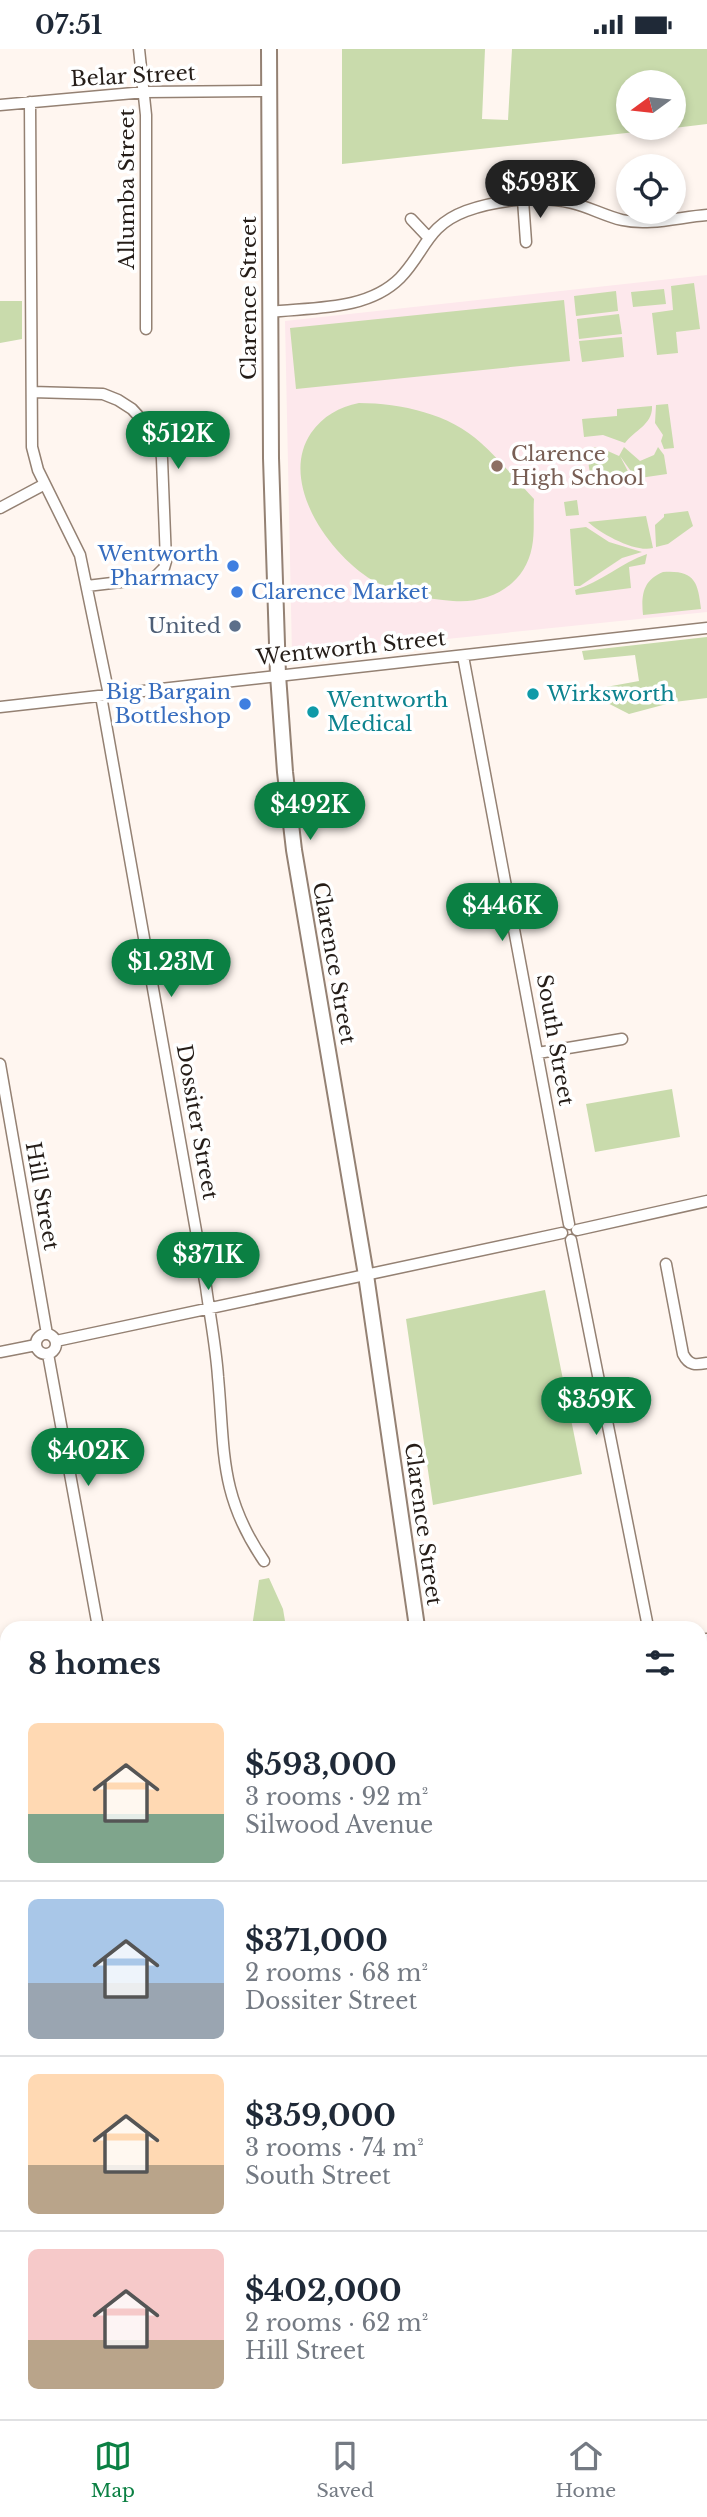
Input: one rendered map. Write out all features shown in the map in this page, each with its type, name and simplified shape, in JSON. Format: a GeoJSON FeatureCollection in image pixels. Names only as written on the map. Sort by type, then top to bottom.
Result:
{"type":"FeatureCollection","features":[{"type":"Feature","properties":{"kind":"main road","name":"Clarence Street"},"geometry":{"type":"LineString","coordinates":[[269,49],[269,312],[278,675],[285,772],[294,850],[366,1275],[416,1621]]}},
{"type":"Feature","properties":{"kind":"street","name":"Allumba Street"},"geometry":{"type":"LineString","coordinates":[[139,49],[145,92],[146,329]]}},
{"type":"Feature","properties":{"kind":"street","name":"Belar Street"},"geometry":{"type":"LineString","coordinates":[[0,105],[145,92],[268,91]]}},
{"type":"Feature","properties":{"kind":"street","name":"Dossiter Street"},"geometry":{"type":"LineString","coordinates":[[30,102],[32,447],[38,470],[76,545],[87,586],[209,1308],[227,1482],[243,1528],[264,1561]]}},
{"type":"Feature","properties":{"kind":"street"},"geometry":{"type":"LineString","coordinates":[[269,312],[350,303],[376,295],[402,276],[440,225],[468,211],[523,200],[571,202],[616,218]]}},
{"type":"Feature","properties":{"kind":"street"},"geometry":{"type":"LineString","coordinates":[[523,200],[526,242]]}},
{"type":"Feature","properties":{"kind":"street"},"geometry":{"type":"LineString","coordinates":[[686,215],[707,215]]}},
{"type":"Feature","properties":{"kind":"street"},"geometry":{"type":"LineString","coordinates":[[411,219],[429,237]]}},
{"type":"Feature","properties":{"kind":"street"},"geometry":{"type":"LineString","coordinates":[[32,393],[103,394],[118,400],[144,421],[161,449],[166,561],[164,568],[153,577],[87,586]]}},
{"type":"Feature","properties":{"kind":"street"},"geometry":{"type":"LineString","coordinates":[[0,507],[45,484]]}},
{"type":"Feature","properties":{"kind":"street","name":"Wentworth Street"},"geometry":{"type":"LineString","coordinates":[[0,707],[707,628]]}},
{"type":"Feature","properties":{"kind":"street","name":"South Street"},"geometry":{"type":"LineString","coordinates":[[463,656],[573,1227]]}},
{"type":"Feature","properties":{"kind":"street"},"geometry":{"type":"LineString","coordinates":[[538,1053],[622,1039]]}},
{"type":"Feature","properties":{"kind":"street","name":"Hill Street"},"geometry":{"type":"LineString","coordinates":[[0,1064],[47,1334]]}},
{"type":"Feature","properties":{"kind":"street"},"geometry":{"type":"LineString","coordinates":[[573,1227],[576,1238],[565,1239],[563,1227],[707,1201]]}},
{"type":"Feature","properties":{"kind":"street"},"geometry":{"type":"LineString","coordinates":[[56,1341],[562,1233]]}},
{"type":"Feature","properties":{"kind":"street"},"geometry":{"type":"LineString","coordinates":[[571,1240],[647,1621]]}},
{"type":"Feature","properties":{"kind":"street"},"geometry":{"type":"LineString","coordinates":[[666,1264],[683,1355],[689,1363],[707,1363]]}},
{"type":"Feature","properties":{"kind":"street"},"geometry":{"type":"LineString","coordinates":[[47,1334],[53,1336],[56,1341],[54,1350],[48,1354],[39,1351],[36,1345],[39,1337],[47,1334]]}},
{"type":"Feature","properties":{"kind":"street"},"geometry":{"type":"LineString","coordinates":[[0,1352],[36,1345]]}},
{"type":"Feature","properties":{"kind":"street"},"geometry":{"type":"LineString","coordinates":[[48,1354],[97,1621]]}},
{"type":"Feature","properties":{"kind":"shaded area","name":"Clarence High School"},"geometry":{"type":"Polygon","coordinates":[[[707,275],[707,612],[292,655],[285,321],[707,275]]]}},
{"type":"Feature","properties":{"kind":"green space"},"geometry":{"type":"Polygon","coordinates":[[[342,49],[485,49],[482,119],[508,120],[512,49],[707,49],[707,124],[686,127],[686,70],[616,70],[616,134],[342,164],[342,49]]]}},
{"type":"Feature","properties":{"kind":"green space"},"geometry":{"type":"Polygon","coordinates":[[[694,283],[700,329],[676,332],[678,353],[657,355],[652,313],[673,310],[671,286],[694,283]]]}},
{"type":"Feature","properties":{"kind":"green space"},"geometry":{"type":"Polygon","coordinates":[[[664,289],[666,304],[633,307],[631,292],[664,289]]]}},
{"type":"Feature","properties":{"kind":"green space"},"geometry":{"type":"Polygon","coordinates":[[[616,291],[618,311],[576,316],[574,296],[616,291]]]}},
{"type":"Feature","properties":{"kind":"green space"},"geometry":{"type":"Polygon","coordinates":[[[564,300],[570,361],[296,389],[290,328],[564,300]]]}},
{"type":"Feature","properties":{"kind":"green space"},"geometry":{"type":"Polygon","coordinates":[[[0,301],[22,301],[22,339],[0,343],[0,301]]]}},
{"type":"Feature","properties":{"kind":"green space"},"geometry":{"type":"Polygon","coordinates":[[[619,314],[622,334],[579,339],[577,319],[619,314]]]}},
{"type":"Feature","properties":{"kind":"green space"},"geometry":{"type":"Polygon","coordinates":[[[622,337],[624,357],[582,362],[579,341],[622,337]]]}},
{"type":"Feature","properties":{"kind":"green space"},"geometry":{"type":"Polygon","coordinates":[[[359,403],[408,408],[455,425],[488,450],[534,499],[532,547],[522,572],[514,582],[480,599],[453,601],[422,597],[391,589],[372,580],[340,553],[325,535],[304,494],[302,452],[311,433],[326,417],[359,403]]]}},
{"type":"Feature","properties":{"kind":"green space"},"geometry":{"type":"Polygon","coordinates":[[[668,404],[674,448],[664,449],[661,441],[663,435],[655,423],[656,405],[668,404]]]}},
{"type":"Feature","properties":{"kind":"green space"},"geometry":{"type":"Polygon","coordinates":[[[652,406],[650,418],[625,443],[603,435],[584,437],[582,419],[617,416],[617,409],[652,406]]]}},
{"type":"Feature","properties":{"kind":"green space"},"geometry":{"type":"Polygon","coordinates":[[[586,447],[601,448],[619,456],[624,447],[640,461],[654,455],[658,447],[664,455],[667,474],[633,479],[620,456],[632,479],[605,483],[600,472],[590,474],[586,447]]]}},
{"type":"Feature","properties":{"kind":"green space"},"geometry":{"type":"Polygon","coordinates":[[[577,500],[579,515],[566,516],[564,502],[577,500]]]}},
{"type":"Feature","properties":{"kind":"green space"},"geometry":{"type":"Polygon","coordinates":[[[688,511],[693,526],[668,544],[656,547],[655,525],[664,514],[688,511]]]}},
{"type":"Feature","properties":{"kind":"green space"},"geometry":{"type":"Polygon","coordinates":[[[646,516],[653,548],[646,549],[610,537],[588,522],[646,516]]]}},
{"type":"Feature","properties":{"kind":"green space"},"geometry":{"type":"Polygon","coordinates":[[[586,527],[609,542],[642,552],[622,558],[580,586],[574,586],[570,529],[586,527]]]}},
{"type":"Feature","properties":{"kind":"green space"},"geometry":{"type":"Polygon","coordinates":[[[647,554],[645,564],[629,567],[631,588],[576,595],[575,590],[647,554]]]}},
{"type":"Feature","properties":{"kind":"green space"},"geometry":{"type":"Polygon","coordinates":[[[663,572],[688,575],[696,584],[701,609],[643,615],[642,601],[647,584],[663,572]]]}},
{"type":"Feature","properties":{"kind":"green space"},"geometry":{"type":"Polygon","coordinates":[[[707,637],[707,698],[674,702],[629,714],[584,691],[639,681],[635,655],[584,660],[582,651],[707,637]]]}},
{"type":"Feature","properties":{"kind":"green space"},"geometry":{"type":"Polygon","coordinates":[[[672,1089],[680,1137],[595,1152],[586,1104],[672,1089]]]}},
{"type":"Feature","properties":{"kind":"green space"},"geometry":{"type":"Polygon","coordinates":[[[545,1290],[582,1474],[433,1505],[406,1319],[545,1290]]]}},
{"type":"Feature","properties":{"kind":"green space"},"geometry":{"type":"Polygon","coordinates":[[[269,1578],[283,1609],[285,1621],[253,1621],[259,1580],[269,1578]]]}},
{"type":"Feature","properties":{"kind":"place","name":"Clarence High School"},"geometry":{"type":"Point","coordinates":[497,466]}},
{"type":"Feature","properties":{"kind":"place","name":"Wentworth Pharmacy"},"geometry":{"type":"Point","coordinates":[233,566]}},
{"type":"Feature","properties":{"kind":"place","name":"Clarence Market"},"geometry":{"type":"Point","coordinates":[237,592]}},
{"type":"Feature","properties":{"kind":"place","name":"United"},"geometry":{"type":"Point","coordinates":[235,626]}},
{"type":"Feature","properties":{"kind":"place","name":"Wirksworth"},"geometry":{"type":"Point","coordinates":[533,694]}},
{"type":"Feature","properties":{"kind":"place","name":"Big Bargain Bottleshop"},"geometry":{"type":"Point","coordinates":[245,704]}},
{"type":"Feature","properties":{"kind":"place","name":"Wentworth Medical"},"geometry":{"type":"Point","coordinates":[313,712]}}]}
